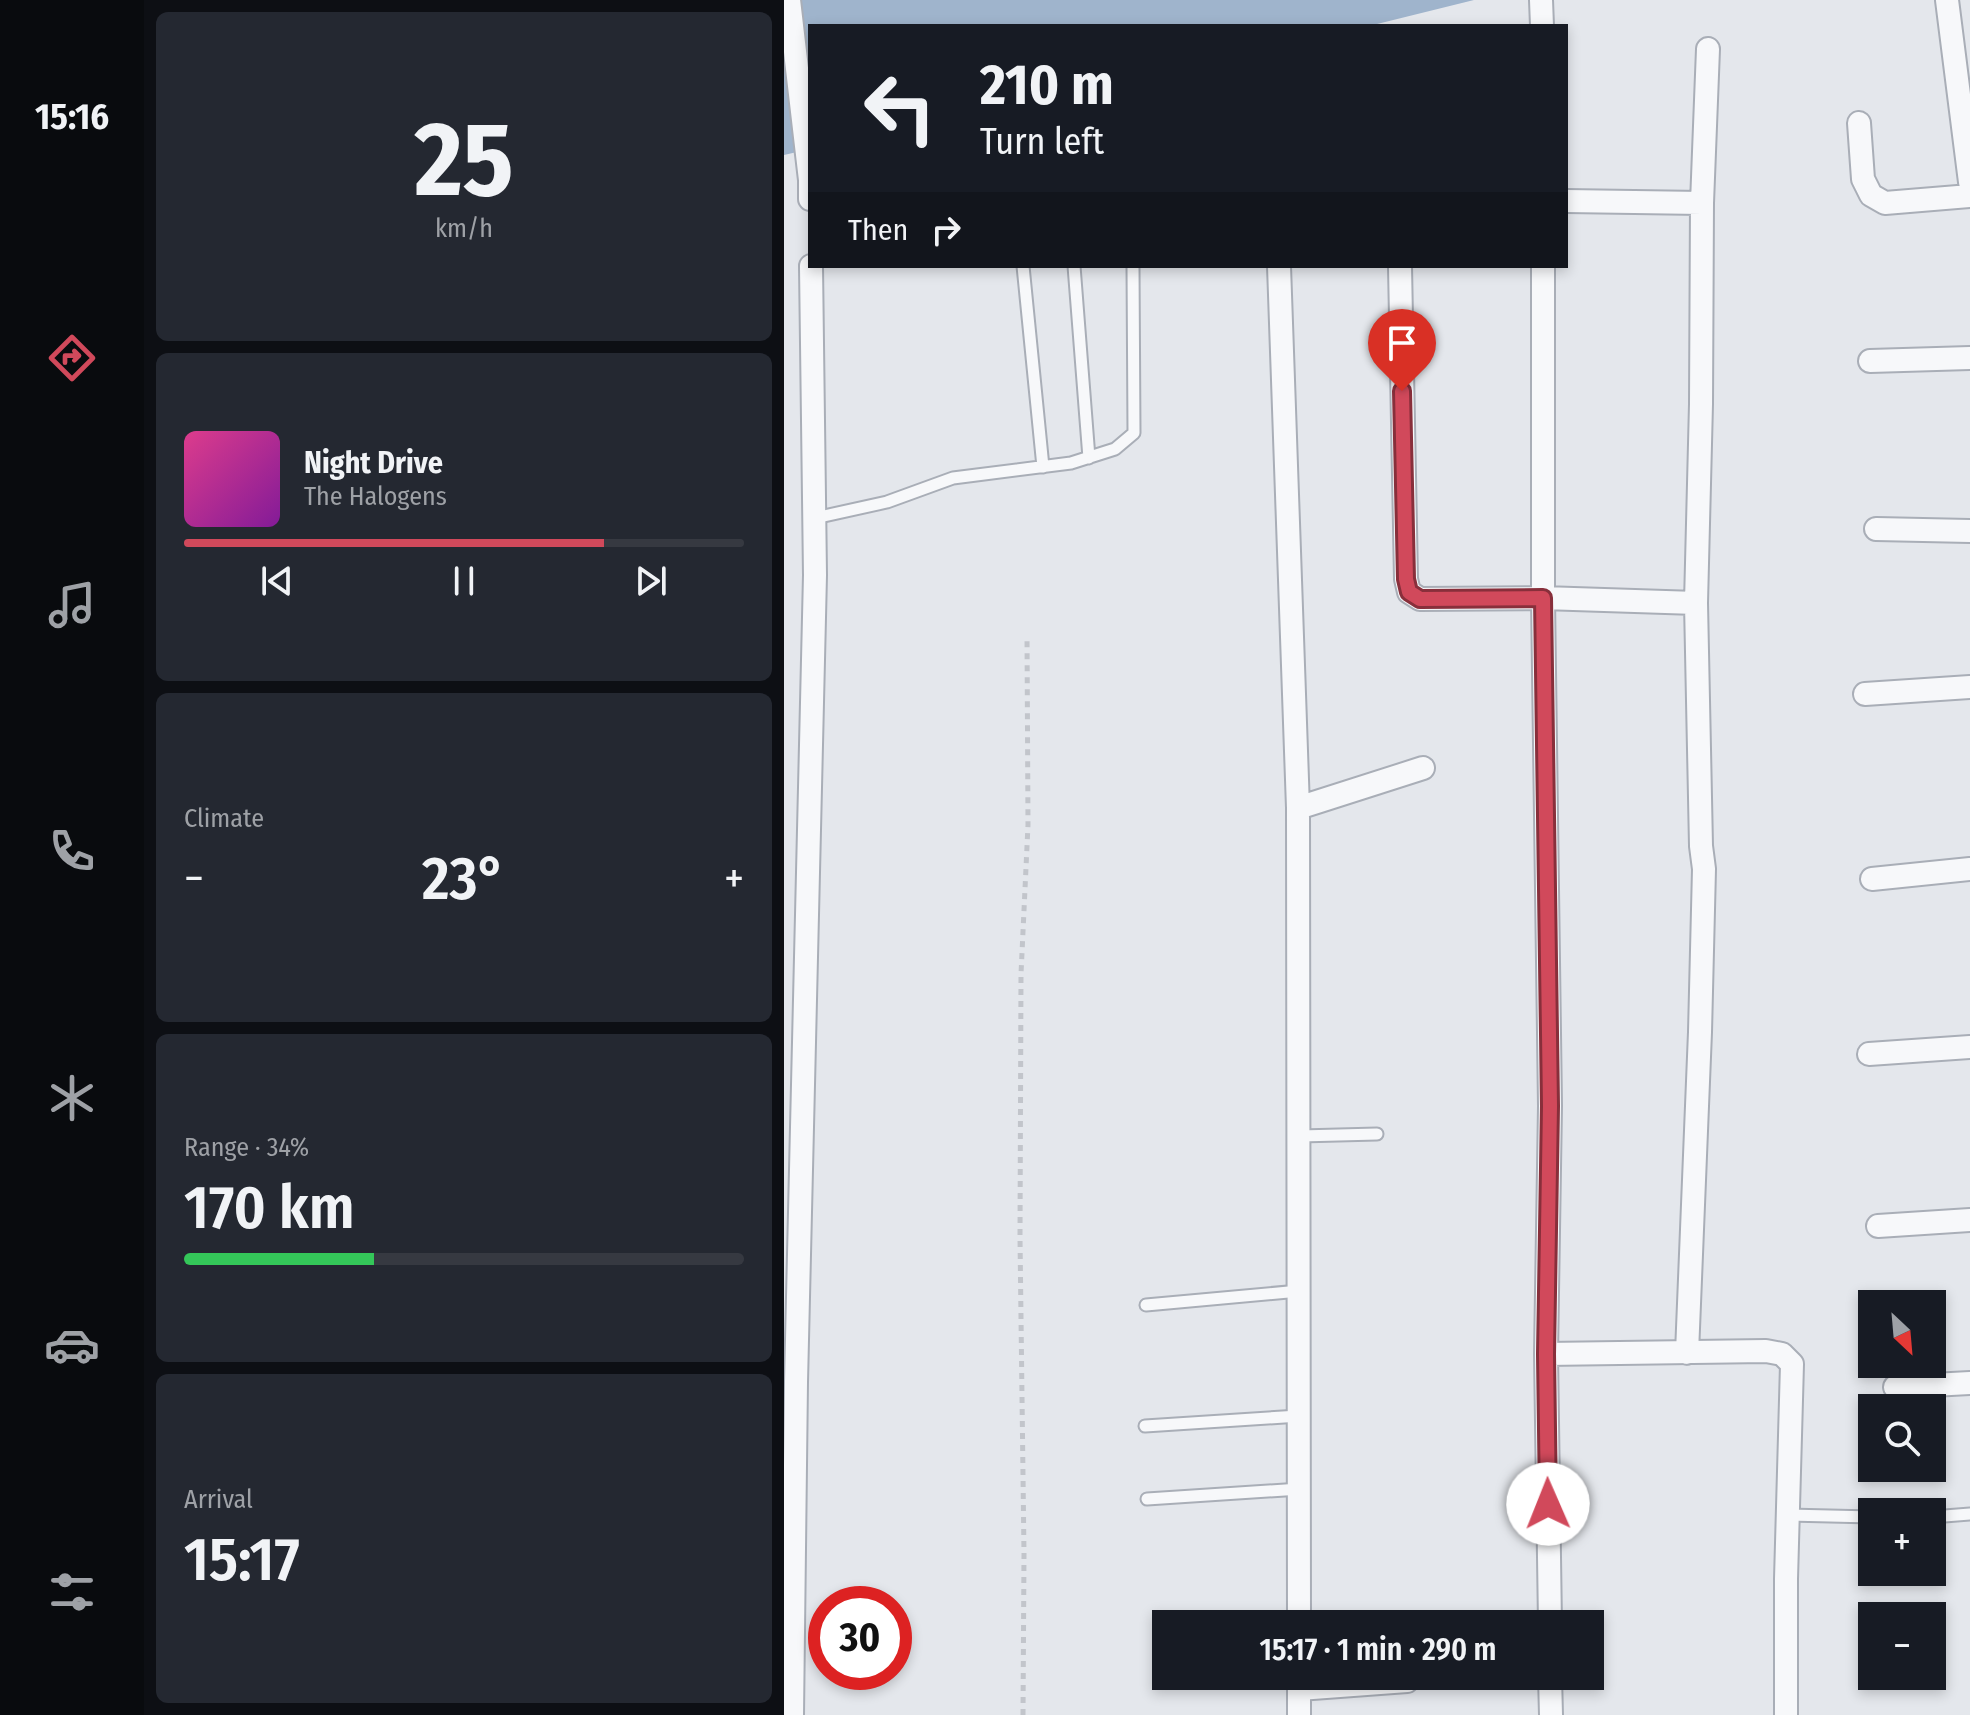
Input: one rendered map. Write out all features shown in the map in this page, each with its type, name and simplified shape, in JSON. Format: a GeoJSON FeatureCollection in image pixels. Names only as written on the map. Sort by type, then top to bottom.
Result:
{"type":"FeatureCollection","features":[{"type":"Feature","properties":{"kind":"street"},"geometry":{"type":"LineString","coordinates":[[789,0],[808,163]]}},
{"type":"Feature","properties":{"kind":"street"},"geometry":{"type":"LineString","coordinates":[[1541,0],[1542,24]]}},
{"type":"Feature","properties":{"kind":"street"},"geometry":{"type":"LineString","coordinates":[[1947,0],[1970,182]]}},
{"type":"Feature","properties":{"kind":"street"},"geometry":{"type":"LineString","coordinates":[[1687,1353],[1704,869],[1696,603],[1702,203],[1708,49]]}},
{"type":"Feature","properties":{"kind":"street"},"geometry":{"type":"LineString","coordinates":[[1859,123],[1863,179],[1871,195],[1885,203],[1970,196]]}},
{"type":"Feature","properties":{"kind":"street"},"geometry":{"type":"LineString","coordinates":[[1568,201],[1702,203]]}},
{"type":"Feature","properties":{"kind":"street"},"geometry":{"type":"LineString","coordinates":[[792,1715],[815,518],[811,268]]}},
{"type":"Feature","properties":{"kind":"street"},"geometry":{"type":"LineString","coordinates":[[1279,268],[1298,808],[1299,1610]]}},
{"type":"Feature","properties":{"kind":"street"},"geometry":{"type":"LineString","coordinates":[[1400,268],[1406,579],[1409,592],[1420,599],[1543,598],[1696,603]]}},
{"type":"Feature","properties":{"kind":"street"},"geometry":{"type":"LineString","coordinates":[[1543,268],[1543,598],[1550,1106],[1546,1354],[1550,1610]]}},
{"type":"Feature","properties":{"kind":"street"},"geometry":{"type":"LineString","coordinates":[[1870,361],[1970,358]]}},
{"type":"Feature","properties":{"kind":"street"},"geometry":{"type":"LineString","coordinates":[[1876,529],[1970,531]]}},
{"type":"Feature","properties":{"kind":"street"},"geometry":{"type":"LineString","coordinates":[[1865,694],[1970,687]]}},
{"type":"Feature","properties":{"kind":"street"},"geometry":{"type":"LineString","coordinates":[[1298,808],[1423,768]]}},
{"type":"Feature","properties":{"kind":"street"},"geometry":{"type":"LineString","coordinates":[[1872,879],[1970,869]]}},
{"type":"Feature","properties":{"kind":"street"},"geometry":{"type":"LineString","coordinates":[[1869,1054],[1970,1047]]}},
{"type":"Feature","properties":{"kind":"street"},"geometry":{"type":"LineString","coordinates":[[1878,1226],[1970,1220]]}},
{"type":"Feature","properties":{"kind":"street"},"geometry":{"type":"LineString","coordinates":[[1546,1354],[1766,1351],[1782,1354],[1792,1364],[1786,1715]]}},
{"type":"Feature","properties":{"kind":"street"},"geometry":{"type":"LineString","coordinates":[[1895,1387],[1970,1383]]}},
{"type":"Feature","properties":{"kind":"street"},"geometry":{"type":"LineString","coordinates":[[1299,1690],[1299,1715]]}},
{"type":"Feature","properties":{"kind":"street"},"geometry":{"type":"LineString","coordinates":[[1550,1690],[1551,1715]]}},
{"type":"Feature","properties":{"kind":"lane"},"geometry":{"type":"LineString","coordinates":[[1023,268],[1043,467]]}},
{"type":"Feature","properties":{"kind":"lane"},"geometry":{"type":"LineString","coordinates":[[1074,268],[1089,458]]}},
{"type":"Feature","properties":{"kind":"lane"},"geometry":{"type":"LineString","coordinates":[[815,518],[887,502],[953,478],[1071,463],[1115,449],[1134,433],[1133,268]]}},
{"type":"Feature","properties":{"kind":"lane"},"geometry":{"type":"LineString","coordinates":[[1300,1136],[1377,1134]]}},
{"type":"Feature","properties":{"kind":"lane"},"geometry":{"type":"LineString","coordinates":[[1146,1305],[1300,1290]]}},
{"type":"Feature","properties":{"kind":"lane"},"geometry":{"type":"LineString","coordinates":[[1145,1426],[1300,1416]]}},
{"type":"Feature","properties":{"kind":"lane"},"geometry":{"type":"LineString","coordinates":[[1147,1499],[1300,1489]]}},
{"type":"Feature","properties":{"kind":"lane"},"geometry":{"type":"LineString","coordinates":[[1946,1516],[1970,1514]]}},
{"type":"Feature","properties":{"kind":"lane"},"geometry":{"type":"LineString","coordinates":[[1788,1515],[1858,1517]]}},
{"type":"Feature","properties":{"kind":"path"},"geometry":{"type":"LineString","coordinates":[[1023,1715],[1020,1036],[1028,825],[1027,636]]}},
{"type":"Feature","properties":{"kind":"water"},"geometry":{"type":"Polygon","coordinates":[[[784,0],[1474,0],[1377,24],[808,24],[808,149],[784,155],[784,0]]]}},
{"type":"Feature","properties":{"kind":"route"},"geometry":{"type":"LineString","coordinates":[[1402,391],[1406,579],[1409,592],[1420,599],[1543,598],[1550,1106],[1546,1354],[1548,1504]]}}]}
